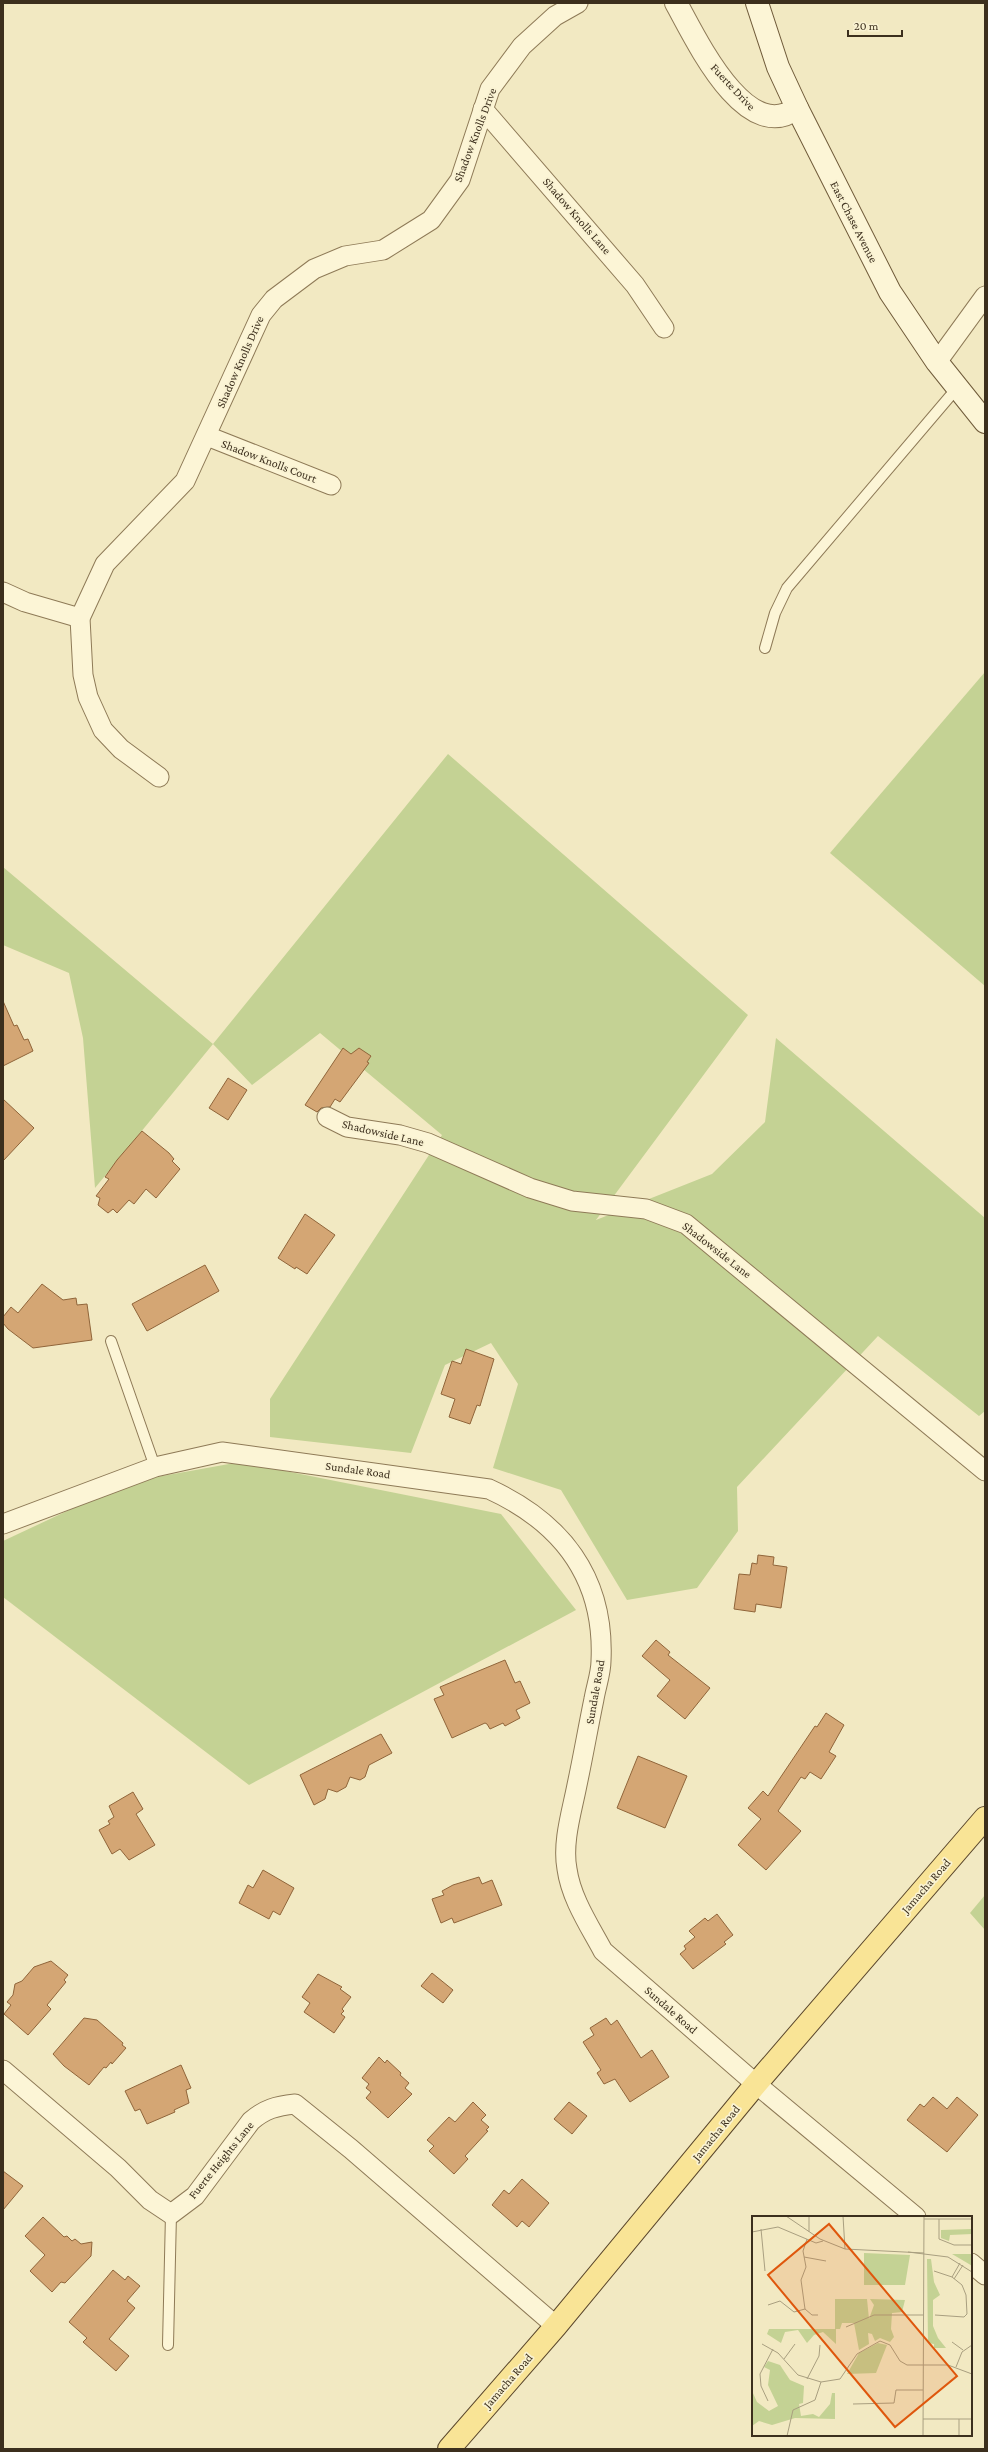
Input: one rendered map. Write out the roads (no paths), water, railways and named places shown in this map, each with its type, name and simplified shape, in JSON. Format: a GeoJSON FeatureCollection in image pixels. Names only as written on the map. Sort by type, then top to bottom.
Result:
{"type":"FeatureCollection","features":[{"type":"Feature","properties":{"kind":"main road","name":"Fuerte Drive"},"geometry":{"type":"LineString","coordinates":[[676,3],[712,68],[751,109],[759,114],[778,117],[797,108]]}},
{"type":"Feature","properties":{"kind":"main road","name":"East Chase Avenue"},"geometry":{"type":"LineString","coordinates":[[757,3],[778,67],[797,108],[890,292],[937,362],[985,422]]}},
{"type":"Feature","properties":{"kind":"main road","name":"Jamacha Road"},"geometry":{"type":"LineString","coordinates":[[449,2449],[556,2326],[756,2084],[985,1818]]}},
{"type":"Feature","properties":{"kind":"street","name":"Shadow Knolls Drive"},"geometry":{"type":"LineString","coordinates":[[80,618],[104,564],[185,481],[207,436],[261,314],[270,304],[314,269],[345,256],[383,250],[432,220],[460,180],[490,89],[522,46],[555,16],[578,3]]}},
{"type":"Feature","properties":{"kind":"street","name":"Shadow Knolls Lane"},"geometry":{"type":"LineString","coordinates":[[483,109],[635,285],[664,328]]}},
{"type":"Feature","properties":{"kind":"street"},"geometry":{"type":"LineString","coordinates":[[937,362],[985,296]]}},
{"type":"Feature","properties":{"kind":"street","name":"Shadow Knolls Court"},"geometry":{"type":"LineString","coordinates":[[207,436],[331,485]]}},
{"type":"Feature","properties":{"kind":"street"},"geometry":{"type":"LineString","coordinates":[[3,592],[25,602],[80,618],[83,675],[88,697],[103,730],[121,749],[159,777]]}},
{"type":"Feature","properties":{"kind":"street","name":"Shadowside Lane"},"geometry":{"type":"LineString","coordinates":[[327,1117],[347,1127],[400,1135],[428,1143],[537,1190],[572,1201],[646,1209],[686,1224],[985,1471]]}},
{"type":"Feature","properties":{"kind":"street","name":"Sundale Road"},"geometry":{"type":"LineString","coordinates":[[3,1524],[155,1467],[222,1452],[466,1484],[489,1489],[514,1500],[536,1514],[562,1540],[585,1575],[593,1594],[601,1632],[601,1662],[568,1833],[566,1868],[573,1893],[603,1951],[756,2084],[915,2216]]}},
{"type":"Feature","properties":{"kind":"street"},"geometry":{"type":"LineString","coordinates":[[3,2070],[118,2168],[150,2200],[171,2214]]}},
{"type":"Feature","properties":{"kind":"street","name":"Fuerte Heights Lane"},"geometry":{"type":"LineString","coordinates":[[171,2214],[195,2196],[251,2121],[262,2112],[275,2106],[295,2104],[351,2149],[556,2326]]}},
{"type":"Feature","properties":{"kind":"street"},"geometry":{"type":"LineString","coordinates":[[972,2264],[985,2275]]}},
{"type":"Feature","properties":{"kind":"lane"},"geometry":{"type":"LineString","coordinates":[[765,648],[775,613],[787,588],[957,388]]}},
{"type":"Feature","properties":{"kind":"lane"},"geometry":{"type":"LineString","coordinates":[[111,1341],[155,1467]]}},
{"type":"Feature","properties":{"kind":"lane"},"geometry":{"type":"LineString","coordinates":[[168,2345],[171,2214]]}}]}
